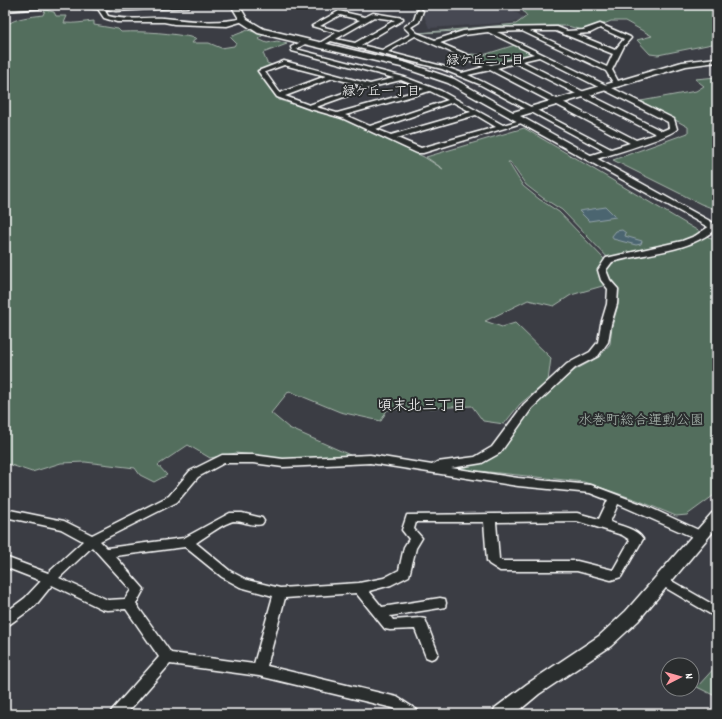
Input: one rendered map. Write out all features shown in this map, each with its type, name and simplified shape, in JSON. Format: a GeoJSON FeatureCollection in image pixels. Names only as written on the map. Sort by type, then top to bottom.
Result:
{"type":"FeatureCollection","features":[{"type":"Feature","properties":{"kind":"street"},"geometry":{"type":"LineString","coordinates":[[5,9],[21,7],[100,6],[116,9],[188,5]]}},
{"type":"Feature","properties":{"kind":"street"},"geometry":{"type":"LineString","coordinates":[[235,5],[244,20],[261,31],[404,66],[435,75],[465,88],[715,228]]}},
{"type":"Feature","properties":{"kind":"street"},"geometry":{"type":"LineString","coordinates":[[100,6],[106,17],[117,20],[164,20],[174,22],[226,24],[244,20]]}},
{"type":"Feature","properties":{"kind":"street"},"geometry":{"type":"LineString","coordinates":[[420,11],[417,21],[407,27],[415,34],[492,68],[636,143]]}},
{"type":"Feature","properties":{"kind":"street"},"geometry":{"type":"LineString","coordinates":[[341,33],[315,26],[339,13],[365,19]]}},
{"type":"Feature","properties":{"kind":"street"},"geometry":{"type":"LineString","coordinates":[[320,46],[373,15],[402,19],[356,45]]}},
{"type":"Feature","properties":{"kind":"street"},"geometry":{"type":"LineString","coordinates":[[566,33],[590,31],[600,26],[628,38],[616,53],[609,70]]}},
{"type":"Feature","properties":{"kind":"street"},"geometry":{"type":"LineString","coordinates":[[433,43],[462,33],[489,30],[557,29],[616,53]]}},
{"type":"Feature","properties":{"kind":"street"},"geometry":{"type":"LineString","coordinates":[[489,30],[606,87],[671,122],[673,129],[662,134],[591,158]]}},
{"type":"Feature","properties":{"kind":"street"},"geometry":{"type":"LineString","coordinates":[[522,30],[609,70],[616,83]]}},
{"type":"Feature","properties":{"kind":"street"},"geometry":{"type":"LineString","coordinates":[[383,52],[415,34]]}},
{"type":"Feature","properties":{"kind":"street"},"geometry":{"type":"LineString","coordinates":[[330,39],[422,61],[481,83],[609,151]]}},
{"type":"Feature","properties":{"kind":"street"},"geometry":{"type":"LineString","coordinates":[[299,57],[293,48],[305,42]]}},
{"type":"Feature","properties":{"kind":"street"},"geometry":{"type":"LineString","coordinates":[[460,75],[539,55]]}},
{"type":"Feature","properties":{"kind":"street"},"geometry":{"type":"LineString","coordinates":[[502,127],[453,100],[402,78],[299,57],[261,71],[279,96],[337,115],[420,151],[524,121]]}},
{"type":"Feature","properties":{"kind":"street"},"geometry":{"type":"LineString","coordinates":[[513,115],[616,83],[685,64],[717,60]]}},
{"type":"Feature","properties":{"kind":"street"},"geometry":{"type":"LineString","coordinates":[[516,61],[662,134]]}},
{"type":"Feature","properties":{"kind":"street"},"geometry":{"type":"LineString","coordinates":[[284,63],[370,86]]}},
{"type":"Feature","properties":{"kind":"street"},"geometry":{"type":"LineString","coordinates":[[279,96],[332,76]]}},
{"type":"Feature","properties":{"kind":"street"},"geometry":{"type":"LineString","coordinates":[[309,107],[370,86],[402,78]]}},
{"type":"Feature","properties":{"kind":"street"},"geometry":{"type":"LineString","coordinates":[[337,115],[430,89]]}},
{"type":"Feature","properties":{"kind":"street"},"geometry":{"type":"LineString","coordinates":[[369,129],[453,100]]}},
{"type":"Feature","properties":{"kind":"street"},"geometry":{"type":"LineString","coordinates":[[390,138],[476,113]]}},
{"type":"Feature","properties":{"kind":"street"},"geometry":{"type":"LineString","coordinates":[[425,468],[478,460],[496,450],[528,406],[571,366],[594,354],[603,342],[606,324],[612,304],[613,289],[606,280],[602,270],[608,260],[670,247],[695,239],[715,228]]}},
{"type":"Feature","properties":{"kind":"street"},"geometry":{"type":"LineString","coordinates":[[5,620],[30,602],[50,579],[92,540],[174,499],[194,474],[222,459],[253,459],[283,463],[370,459],[518,482],[591,490],[614,498],[701,536]]}},
{"type":"Feature","properties":{"kind":"street"},"geometry":{"type":"LineString","coordinates":[[602,524],[614,498]]}},
{"type":"Feature","properties":{"kind":"street"},"geometry":{"type":"LineString","coordinates":[[5,512],[64,526],[92,540],[138,589],[129,604]]}},
{"type":"Feature","properties":{"kind":"street"},"geometry":{"type":"LineString","coordinates":[[105,553],[187,542],[230,517],[242,517],[258,522]]}},
{"type":"Feature","properties":{"kind":"street"},"geometry":{"type":"LineString","coordinates":[[187,542],[226,574],[244,584],[280,593],[359,588],[387,582],[405,573],[410,547],[416,538],[408,530],[411,518],[577,517],[626,532],[636,539],[617,574],[611,575],[577,566],[500,566],[493,561],[490,518]]}},
{"type":"Feature","properties":{"kind":"street"},"geometry":{"type":"LineString","coordinates":[[502,714],[533,689],[605,641],[632,616],[717,517]]}},
{"type":"Feature","properties":{"kind":"street"},"geometry":{"type":"LineString","coordinates":[[5,562],[50,579],[107,605],[129,604]]}},
{"type":"Feature","properties":{"kind":"street"},"geometry":{"type":"LineString","coordinates":[[663,581],[717,613]]}},
{"type":"Feature","properties":{"kind":"street"},"geometry":{"type":"LineString","coordinates":[[359,588],[390,625],[420,623],[431,652]]}},
{"type":"Feature","properties":{"kind":"street"},"geometry":{"type":"LineString","coordinates":[[259,670],[280,593]]}},
{"type":"Feature","properties":{"kind":"street"},"geometry":{"type":"LineString","coordinates":[[379,613],[440,603]]}},
{"type":"Feature","properties":{"kind":"street"},"geometry":{"type":"LineString","coordinates":[[129,604],[167,658],[259,670],[397,703],[412,714]]}},
{"type":"Feature","properties":{"kind":"street"},"geometry":{"type":"LineString","coordinates":[[117,714],[167,658]]}},
{"type":"Feature","properties":{"kind":"shaded area"},"geometry":{"type":"Polygon","coordinates":[[[427,5],[509,7],[528,21],[429,28],[424,16],[427,5]]]}},
{"type":"Feature","properties":{"kind":"green space"},"geometry":{"type":"Polygon","coordinates":[[[491,5],[717,5],[717,43],[658,55],[650,54],[637,40],[652,36],[625,21],[611,21],[592,29],[581,30],[568,26],[552,26],[419,33],[516,24],[527,16],[519,6],[491,5]]]}},
{"type":"Feature","properties":{"kind":"green space","name":"水巻町総合運動公園"},"geometry":{"type":"Polygon","coordinates":[[[45,10],[54,12],[56,16],[67,16],[64,23],[94,21],[94,25],[118,29],[121,32],[149,32],[186,36],[196,38],[192,43],[209,43],[221,48],[234,46],[236,43],[230,37],[248,30],[263,35],[258,39],[267,43],[277,41],[287,44],[263,53],[267,63],[277,67],[260,74],[279,100],[339,118],[424,157],[443,169],[426,157],[524,128],[717,242],[717,493],[687,515],[676,516],[637,500],[584,482],[451,468],[482,463],[502,450],[533,407],[575,370],[599,357],[610,344],[612,326],[618,305],[619,289],[611,279],[607,270],[613,263],[562,210],[526,185],[510,162],[508,162],[523,186],[559,212],[605,260],[597,270],[606,285],[571,295],[554,306],[528,300],[485,321],[502,327],[515,323],[551,358],[548,381],[520,404],[504,424],[483,421],[472,406],[387,410],[381,421],[340,412],[289,391],[271,413],[289,428],[350,455],[286,459],[236,453],[210,458],[188,445],[158,465],[167,475],[154,482],[140,475],[135,468],[85,462],[61,463],[32,472],[5,463],[5,26],[19,19],[43,15],[45,10]]]}},
{"type":"Feature","properties":{"kind":"green space"},"geometry":{"type":"Polygon","coordinates":[[[515,45],[533,55],[495,65],[489,65],[467,55],[483,55],[515,45]]]}},
{"type":"Feature","properties":{"kind":"green space"},"geometry":{"type":"Polygon","coordinates":[[[717,77],[717,210],[701,204],[613,160],[688,133],[688,127],[641,101],[696,91],[704,86],[695,79],[717,77]]]}},
{"type":"Feature","properties":{"kind":"green space"},"geometry":{"type":"Polygon","coordinates":[[[717,665],[717,697],[700,688],[700,684],[717,665]]]}},
{"type":"Feature","properties":{"kind":"water"},"geometry":{"type":"Polygon","coordinates":[[[606,207],[616,217],[589,221],[579,211],[606,207]]]}},
{"type":"Feature","properties":{"kind":"water"},"geometry":{"type":"Polygon","coordinates":[[[622,230],[626,233],[625,236],[642,241],[641,244],[636,245],[613,239],[612,236],[616,231],[622,230]]]}},
{"type":"Feature","properties":{"kind":"district","name":"緑ケ丘二丁目"},"geometry":{"type":"Point","coordinates":[485,61]}},
{"type":"Feature","properties":{"kind":"district","name":"緑ケ丘一丁目"},"geometry":{"type":"Point","coordinates":[381,92]}},
{"type":"Feature","properties":{"kind":"district","name":"頃末北三丁目"},"geometry":{"type":"Point","coordinates":[422,407]}}]}
